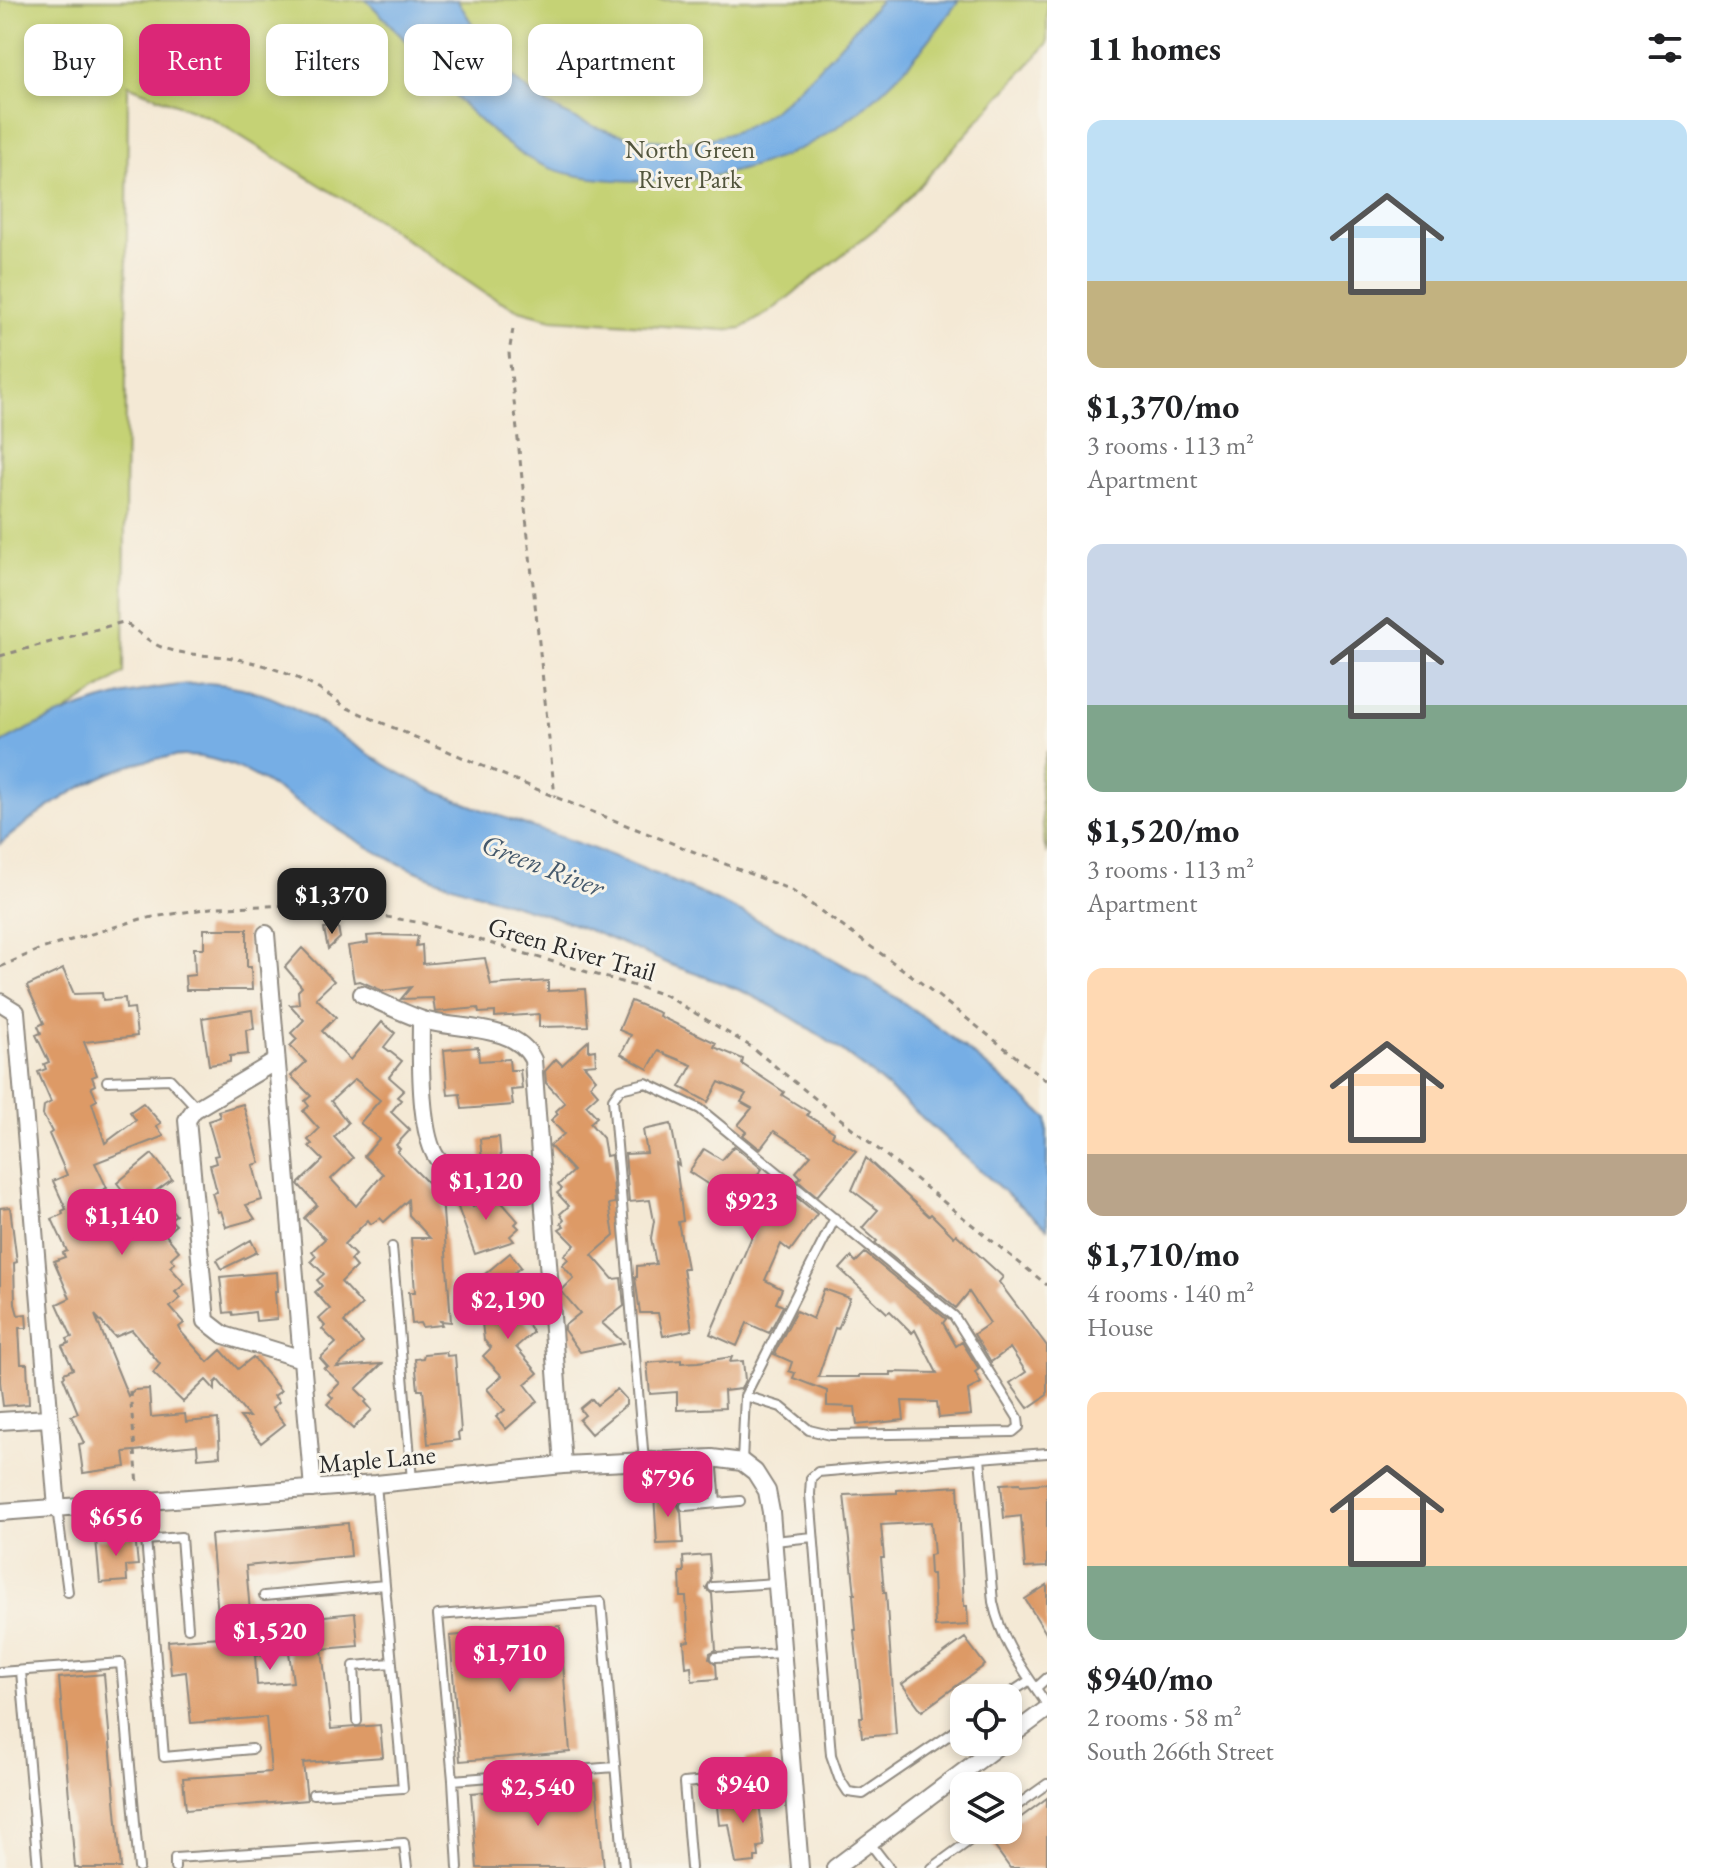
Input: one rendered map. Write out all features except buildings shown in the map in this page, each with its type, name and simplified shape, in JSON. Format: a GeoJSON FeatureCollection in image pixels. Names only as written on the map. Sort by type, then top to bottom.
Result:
{"type":"FeatureCollection","features":[{"type":"Feature","properties":{"kind":"street"},"geometry":{"type":"LineString","coordinates":[[266,934],[313,1489]]}},
{"type":"Feature","properties":{"kind":"street"},"geometry":{"type":"LineString","coordinates":[[362,994],[421,1020],[499,1034],[528,1048],[533,1060],[563,1465]]}},
{"type":"Feature","properties":{"kind":"street"},"geometry":{"type":"LineString","coordinates":[[0,1002],[16,1012],[57,1508]]}},
{"type":"Feature","properties":{"kind":"street"},"geometry":{"type":"LineString","coordinates":[[421,1020],[421,1082],[425,1122],[435,1158],[443,1165],[461,1171],[542,1177]]}},
{"type":"Feature","properties":{"kind":"street"},"geometry":{"type":"LineString","coordinates":[[276,1061],[197,1108],[187,1120],[206,1321],[224,1335],[302,1359]]}},
{"type":"Feature","properties":{"kind":"street"},"geometry":{"type":"LineString","coordinates":[[0,1421],[48,1418]]}},
{"type":"Feature","properties":{"kind":"street","name":"Maple Lane"},"geometry":{"type":"LineString","coordinates":[[0,1512],[376,1484],[563,1465],[712,1458],[748,1467]]}},
{"type":"Feature","properties":{"kind":"street"},"geometry":{"type":"LineString","coordinates":[[748,1467],[767,1491],[800,1868]]}},
{"type":"Feature","properties":{"kind":"street"},"geometry":{"type":"LineString","coordinates":[[1022,1727],[1047,1707]]}},
{"type":"Feature","properties":{"kind":"street"},"geometry":{"type":"LineString","coordinates":[[835,1868],[985,1756]]}},
{"type":"Feature","properties":{"kind":"lane"},"geometry":{"type":"LineString","coordinates":[[107,1081],[170,1079],[197,1108]]}},
{"type":"Feature","properties":{"kind":"lane"},"geometry":{"type":"LineString","coordinates":[[644,1461],[613,1099],[620,1089],[646,1083],[700,1109],[954,1316],[1018,1418],[1019,1427],[1013,1432],[830,1435],[809,1430],[781,1407],[745,1396]]}},
{"type":"Feature","properties":{"kind":"lane"},"geometry":{"type":"LineString","coordinates":[[748,1467],[745,1396],[835,1218]]}},
{"type":"Feature","properties":{"kind":"lane"},"geometry":{"type":"LineString","coordinates":[[392,1247],[412,1480]]}},
{"type":"Feature","properties":{"kind":"lane"},"geometry":{"type":"LineString","coordinates":[[950,1735],[863,1794],[848,1792],[839,1778],[831,1755],[811,1478],[818,1472],[1047,1453]]}},
{"type":"Feature","properties":{"kind":"lane"},"geometry":{"type":"LineString","coordinates":[[712,1458],[716,1503]]}},
{"type":"Feature","properties":{"kind":"lane"},"geometry":{"type":"LineString","coordinates":[[980,1458],[995,1613],[1003,1639],[1047,1707]]}},
{"type":"Feature","properties":{"kind":"lane"},"geometry":{"type":"LineString","coordinates":[[313,1794],[403,1788],[376,1484]]}},
{"type":"Feature","properties":{"kind":"lane"},"geometry":{"type":"LineString","coordinates":[[685,1506],[740,1501]]}},
{"type":"Feature","properties":{"kind":"lane"},"geometry":{"type":"LineString","coordinates":[[141,1502],[164,1757],[252,1749]]}},
{"type":"Feature","properties":{"kind":"lane"},"geometry":{"type":"LineString","coordinates":[[57,1508],[68,1592]]}},
{"type":"Feature","properties":{"kind":"lane"},"geometry":{"type":"LineString","coordinates":[[146,1540],[181,1537],[188,1628]]}},
{"type":"Feature","properties":{"kind":"lane"},"geometry":{"type":"LineString","coordinates":[[773,1541],[813,1537]]}},
{"type":"Feature","properties":{"kind":"lane"},"geometry":{"type":"LineString","coordinates":[[713,1587],[776,1583]]}},
{"type":"Feature","properties":{"kind":"lane"},"geometry":{"type":"LineString","coordinates":[[264,1596],[385,1585]]}},
{"type":"Feature","properties":{"kind":"lane"},"geometry":{"type":"LineString","coordinates":[[458,1868],[438,1615],[601,1602],[624,1868]]}},
{"type":"Feature","properties":{"kind":"lane"},"geometry":{"type":"LineString","coordinates":[[716,1657],[781,1653]]}},
{"type":"Feature","properties":{"kind":"lane"},"geometry":{"type":"LineString","coordinates":[[0,1672],[121,1663],[139,1868]]}},
{"type":"Feature","properties":{"kind":"lane"},"geometry":{"type":"LineString","coordinates":[[357,1721],[354,1666],[392,1663]]}},
{"type":"Feature","properties":{"kind":"lane"},"geometry":{"type":"LineString","coordinates":[[21,1671],[38,1868]]}},
{"type":"Feature","properties":{"kind":"lane"},"geometry":{"type":"LineString","coordinates":[[1022,1689],[1047,1678]]}},
{"type":"Feature","properties":{"kind":"lane"},"geometry":{"type":"LineString","coordinates":[[453,1780],[615,1767]]}},
{"type":"Feature","properties":{"kind":"lane"},"geometry":{"type":"LineString","coordinates":[[691,1868],[684,1783],[728,1779]]}},
{"type":"Feature","properties":{"kind":"lane"},"geometry":{"type":"LineString","coordinates":[[1022,1802],[1047,1784]]}},
{"type":"Feature","properties":{"kind":"lane"},"geometry":{"type":"LineString","coordinates":[[869,1842],[889,1868]]}},
{"type":"Feature","properties":{"kind":"lane"},"geometry":{"type":"LineString","coordinates":[[175,1868],[175,1858],[404,1843],[407,1868]]}},
{"type":"Feature","properties":{"kind":"lane"},"geometry":{"type":"LineString","coordinates":[[932,1868],[965,1844]]}},
{"type":"Feature","properties":{"kind":"path"},"geometry":{"type":"LineString","coordinates":[[513,329],[509,353],[555,797]]}},
{"type":"Feature","properties":{"kind":"path"},"geometry":{"type":"LineString","coordinates":[[0,656],[123,622],[160,647],[179,653],[229,658],[293,676],[345,707],[555,797],[791,890],[911,975],[1047,1081]]}},
{"type":"Feature","properties":{"kind":"path","name":"Green River Trail"},"geometry":{"type":"LineString","coordinates":[[0,967],[38,950],[141,919],[217,907],[316,905],[422,923],[665,995],[750,1046],[1047,1285]]}},
{"type":"Feature","properties":{"kind":"path"},"geometry":{"type":"LineString","coordinates":[[130,1391],[141,1502]]}},
{"type":"Feature","properties":{"kind":"green space","name":"North Green River Park"},"geometry":{"type":"Polygon","coordinates":[[[0,0],[1047,0],[1047,44],[894,214],[771,311],[742,328],[725,330],[552,319],[519,310],[486,294],[379,221],[211,118],[156,96],[250,96],[250,24],[139,24],[139,89],[128,85],[124,673],[59,716],[0,744],[0,0]]]}},
{"type":"Feature","properties":{"kind":"green space"},"geometry":{"type":"Polygon","coordinates":[[[1047,751],[1047,854],[1040,775],[1047,751]]]}},
{"type":"Feature","properties":{"kind":"water"},"geometry":{"type":"Polygon","coordinates":[[[366,0],[457,0],[472,24],[404,24],[404,40],[366,0]]]}},
{"type":"Feature","properties":{"kind":"water"},"geometry":{"type":"Polygon","coordinates":[[[881,0],[959,0],[895,79],[860,110],[823,136],[783,156],[739,171],[690,179],[637,181],[566,173],[526,157],[503,141],[456,96],[512,96],[512,77],[528,90],[528,96],[536,96],[595,127],[663,141],[697,140],[729,133],[759,120],[774,109],[806,81],[881,0]]]}},
{"type":"Feature","properties":{"kind":"water","name":"Green River"},"geometry":{"type":"Polygon","coordinates":[[[208,683],[239,687],[294,708],[423,785],[602,852],[699,893],[809,946],[879,986],[964,1047],[1047,1118],[1047,1228],[868,1071],[790,1017],[748,994],[585,928],[448,884],[406,867],[352,838],[258,778],[229,764],[183,756],[133,765],[62,798],[0,844],[0,744],[49,719],[100,701],[153,689],[208,683]]]}}]}
